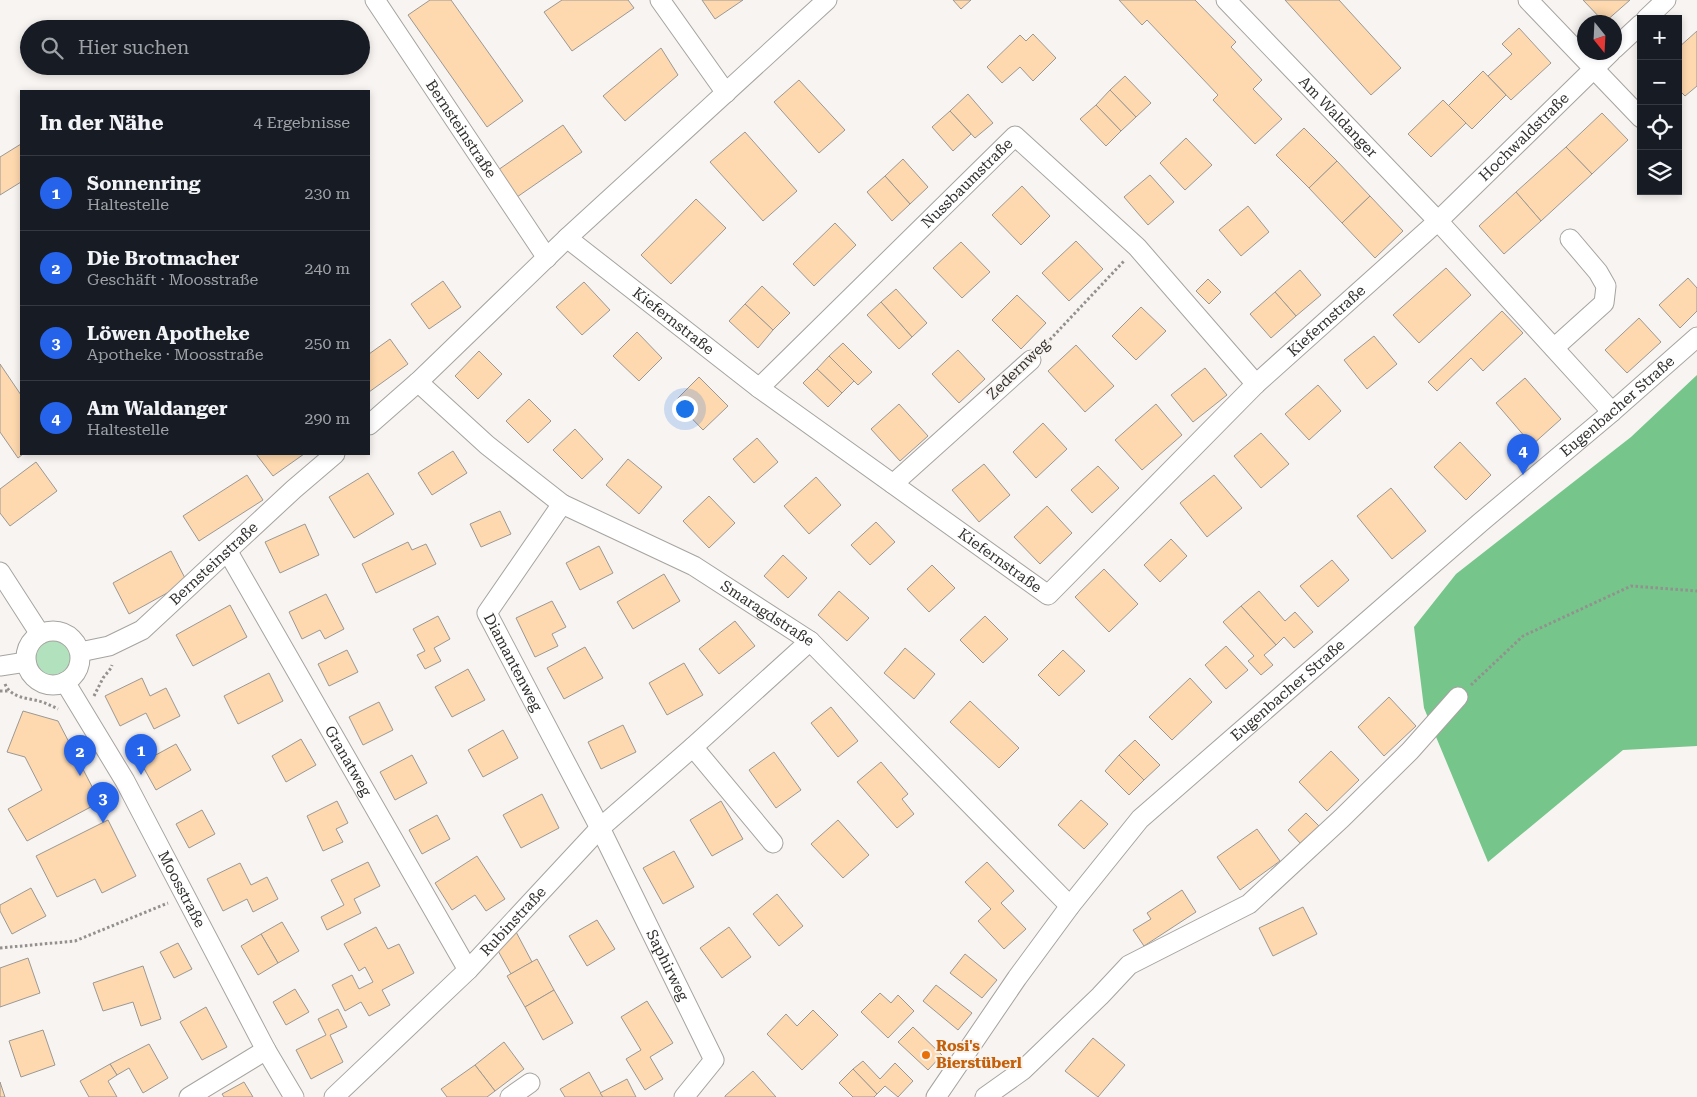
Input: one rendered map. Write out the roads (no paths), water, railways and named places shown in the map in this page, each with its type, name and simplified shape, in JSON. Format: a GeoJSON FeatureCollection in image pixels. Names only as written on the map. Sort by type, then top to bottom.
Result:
{"type":"FeatureCollection","features":[{"type":"Feature","properties":{"kind":"street","name":"Bernsteinstraße"},"geometry":{"type":"LineString","coordinates":[[375,0],[547,258]]}},
{"type":"Feature","properties":{"kind":"street"},"geometry":{"type":"LineString","coordinates":[[660,0],[726,93]]}},
{"type":"Feature","properties":{"kind":"street"},"geometry":{"type":"LineString","coordinates":[[370,424],[418,382],[567,238],[827,0]]}},
{"type":"Feature","properties":{"kind":"street","name":"Am Waldanger"},"geometry":{"type":"LineString","coordinates":[[1226,0],[1438,221],[1612,412]]}},
{"type":"Feature","properties":{"kind":"street"},"geometry":{"type":"LineString","coordinates":[[1528,0],[1637,114]]}},
{"type":"Feature","properties":{"kind":"street"},"geometry":{"type":"LineString","coordinates":[[1650,15],[1666,0]]}},
{"type":"Feature","properties":{"kind":"street"},"geometry":{"type":"LineString","coordinates":[[1622,42],[1637,28]]}},
{"type":"Feature","properties":{"kind":"street","name":"Hochwaldstraße"},"geometry":{"type":"LineString","coordinates":[[1438,221],[1603,60]]}},
{"type":"Feature","properties":{"kind":"street","name":"Nussbaumstraße"},"geometry":{"type":"LineString","coordinates":[[759,388],[1015,136],[1137,247],[1256,384]]}},
{"type":"Feature","properties":{"kind":"street","name":"Kiefernstraße"},"geometry":{"type":"LineString","coordinates":[[567,238],[759,388],[1048,595],[1256,384],[1438,221]]}},
{"type":"Feature","properties":{"kind":"street"},"geometry":{"type":"LineString","coordinates":[[1554,348],[1604,303],[1606,286],[1598,272],[1570,239]]}},
{"type":"Feature","properties":{"kind":"street","name":"Eugenbacher Straße"},"geometry":{"type":"LineString","coordinates":[[936,1097],[1017,978],[1070,906],[1140,819],[1697,337]]}},
{"type":"Feature","properties":{"kind":"street","name":"Zedernweg"},"geometry":{"type":"LineString","coordinates":[[893,484],[1031,360]]}},
{"type":"Feature","properties":{"kind":"street","name":"Smaragdstraße"},"geometry":{"type":"LineString","coordinates":[[418,382],[487,445],[562,504],[694,566],[810,641],[1070,906]]}},
{"type":"Feature","properties":{"kind":"street","name":"Bernsteinstraße"},"geometry":{"type":"LineString","coordinates":[[80,652],[109,646],[142,630],[294,489],[334,455]]}},
{"type":"Feature","properties":{"kind":"street","name":"Diamantenweg"},"geometry":{"type":"LineString","coordinates":[[562,504],[487,613],[600,828]]}},
{"type":"Feature","properties":{"kind":"street","name":"Granatweg"},"geometry":{"type":"LineString","coordinates":[[228,552],[468,970]]}},
{"type":"Feature","properties":{"kind":"street"},"geometry":{"type":"LineString","coordinates":[[0,572],[40,634]]}},
{"type":"Feature","properties":{"kind":"street"},"geometry":{"type":"LineString","coordinates":[[56,630],[72,637],[80,652],[78,670],[65,682],[57,685],[40,682],[33,677],[26,662],[30,643],[40,634],[48,631],[56,630]]}},
{"type":"Feature","properties":{"kind":"street","name":"Rubinstraße"},"geometry":{"type":"LineString","coordinates":[[334,1097],[468,970],[600,828],[810,641]]}},
{"type":"Feature","properties":{"kind":"street"},"geometry":{"type":"LineString","coordinates":[[1,670],[26,662]]}},
{"type":"Feature","properties":{"kind":"street","name":"Moosstraße"},"geometry":{"type":"LineString","coordinates":[[65,682],[86,703],[266,1050],[294,1097]]}},
{"type":"Feature","properties":{"kind":"street"},"geometry":{"type":"LineString","coordinates":[[985,1097],[1023,1070],[1100,996],[1129,965],[1249,904],[1342,818],[1410,751],[1458,697]]}},
{"type":"Feature","properties":{"kind":"street"},"geometry":{"type":"LineString","coordinates":[[693,747],[773,842]]}},
{"type":"Feature","properties":{"kind":"street","name":"Saphirweg"},"geometry":{"type":"LineString","coordinates":[[600,828],[714,1060],[684,1097]]}},
{"type":"Feature","properties":{"kind":"street"},"geometry":{"type":"LineString","coordinates":[[189,1097],[266,1050]]}},
{"type":"Feature","properties":{"kind":"street"},"geometry":{"type":"LineString","coordinates":[[510,1097],[530,1083]]}},
{"type":"Feature","properties":{"kind":"place","name":"Am Waldanger"},"geometry":{"type":"Point","coordinates":[1523,475]}},
{"type":"Feature","properties":{"kind":"place","name":"Sonnenring"},"geometry":{"type":"Point","coordinates":[141,775]}},
{"type":"Feature","properties":{"kind":"place","name":"Die Brotmacher"},"geometry":{"type":"Point","coordinates":[80,776]}},
{"type":"Feature","properties":{"kind":"place","name":"Löwen Apotheke"},"geometry":{"type":"Point","coordinates":[103,823]}},
{"type":"Feature","properties":{"kind":"place","name":"Rosi's Bierstüberl"},"geometry":{"type":"Point","coordinates":[926,1055]}}]}
